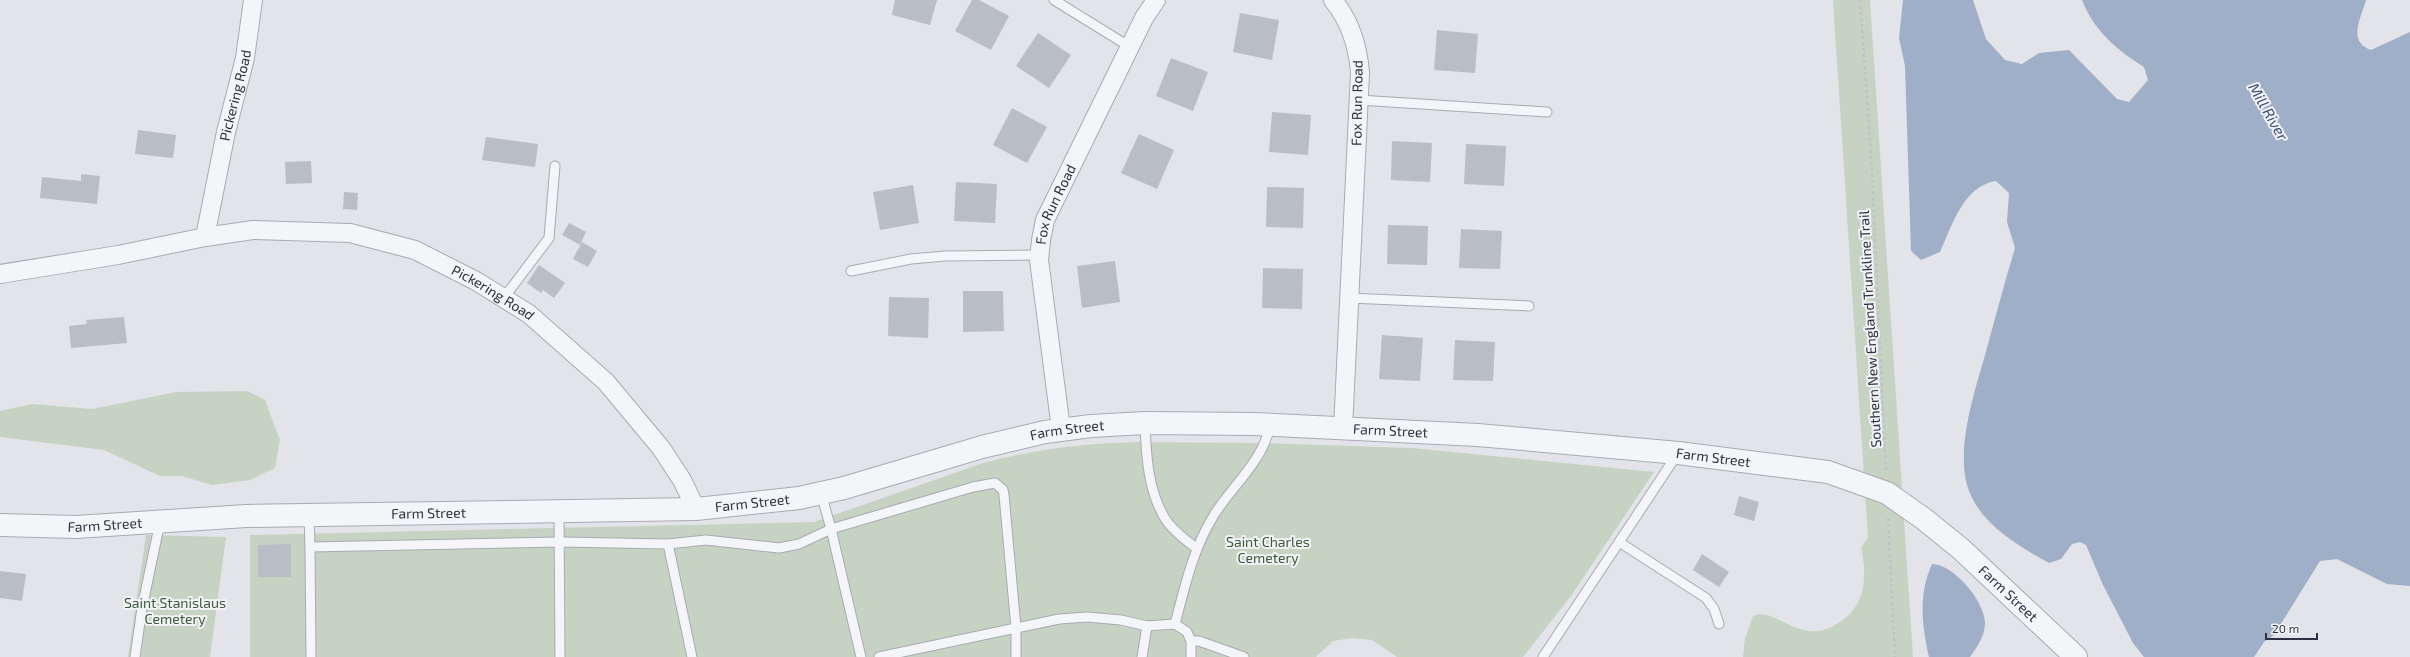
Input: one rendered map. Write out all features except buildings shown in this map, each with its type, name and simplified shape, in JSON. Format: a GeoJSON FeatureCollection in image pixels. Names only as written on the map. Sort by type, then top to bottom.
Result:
{"type":"FeatureCollection","features":[{"type":"Feature","properties":{"kind":"street","name":"Pickering Road"},"geometry":{"type":"LineString","coordinates":[[204,237],[226,132],[245,58],[253,0]]}},
{"type":"Feature","properties":{"kind":"street","name":"Fox Run Road"},"geometry":{"type":"LineString","coordinates":[[1061,429],[1040,255],[1046,220],[1144,18],[1156,0]]}},
{"type":"Feature","properties":{"kind":"street","name":"Fox Run Road"},"geometry":{"type":"LineString","coordinates":[[1333,0],[1349,26],[1357,49],[1360,73],[1343,429]]}},
{"type":"Feature","properties":{"kind":"street","name":"Pickering Road"},"geometry":{"type":"LineString","coordinates":[[0,274],[118,255],[204,237],[253,230],[350,233],[415,250],[476,281],[529,314],[606,382],[661,448],[682,480],[696,509]]}},
{"type":"Feature","properties":{"kind":"street","name":"Farm Street"},"geometry":{"type":"LineString","coordinates":[[0,525],[76,527],[246,516],[696,509],[755,504],[821,493],[982,446],[1061,429],[1145,424],[1270,425],[1478,435],[1678,453],[1828,472],[1887,493],[1924,519],[1961,549],[2076,657]]}},
{"type":"Feature","properties":{"kind":"lane"},"geometry":{"type":"LineString","coordinates":[[1054,0],[1130,47]]}},
{"type":"Feature","properties":{"kind":"lane"},"geometry":{"type":"LineString","coordinates":[[1359,100],[1548,112]]}},
{"type":"Feature","properties":{"kind":"lane"},"geometry":{"type":"LineString","coordinates":[[503,299],[549,238],[555,166]]}},
{"type":"Feature","properties":{"kind":"lane"},"geometry":{"type":"LineString","coordinates":[[852,271],[911,259],[945,256],[1040,255]]}},
{"type":"Feature","properties":{"kind":"lane"},"geometry":{"type":"LineString","coordinates":[[1349,298],[1529,306]]}},
{"type":"Feature","properties":{"kind":"lane"},"geometry":{"type":"LineString","coordinates":[[1145,424],[1145,448],[1151,479],[1159,506],[1166,521],[1196,548]]}},
{"type":"Feature","properties":{"kind":"lane"},"geometry":{"type":"LineString","coordinates":[[1175,624],[1196,548],[1214,515],[1262,448],[1270,425]]}},
{"type":"Feature","properties":{"kind":"lane"},"geometry":{"type":"LineString","coordinates":[[1543,657],[1678,453]]}},
{"type":"Feature","properties":{"kind":"lane"},"geometry":{"type":"LineString","coordinates":[[310,547],[561,542],[668,544],[706,540],[779,548],[799,544],[831,529],[973,487],[995,483],[1003,490],[1004,495],[1016,628],[1016,657]]}},
{"type":"Feature","properties":{"kind":"lane"},"geometry":{"type":"LineString","coordinates":[[821,493],[861,657]]}},
{"type":"Feature","properties":{"kind":"lane"},"geometry":{"type":"LineString","coordinates":[[559,511],[561,542],[560,657]]}},
{"type":"Feature","properties":{"kind":"lane"},"geometry":{"type":"LineString","coordinates":[[309,516],[311,657]]}},
{"type":"Feature","properties":{"kind":"lane"},"geometry":{"type":"LineString","coordinates":[[135,657],[142,608],[160,522]]}},
{"type":"Feature","properties":{"kind":"lane"},"geometry":{"type":"LineString","coordinates":[[1619,542],[1706,598],[1714,609],[1719,624]]}},
{"type":"Feature","properties":{"kind":"lane"},"geometry":{"type":"LineString","coordinates":[[668,544],[692,657]]}},
{"type":"Feature","properties":{"kind":"lane"},"geometry":{"type":"LineString","coordinates":[[879,657],[1059,619],[1088,617],[1121,620],[1147,626],[1175,624],[1187,632],[1191,641],[1191,657]]}},
{"type":"Feature","properties":{"kind":"lane"},"geometry":{"type":"LineString","coordinates":[[1142,657],[1147,626]]}},
{"type":"Feature","properties":{"kind":"lane"},"geometry":{"type":"LineString","coordinates":[[1191,641],[1199,641],[1244,657]]}},
{"type":"Feature","properties":{"kind":"path","name":"Southern New England Trunkline Trail"},"geometry":{"type":"LineString","coordinates":[[1860,0],[1872,172],[1895,657]]}},
{"type":"Feature","properties":{"kind":"green space"},"geometry":{"type":"Polygon","coordinates":[[[1833,0],[1870,0],[1913,657],[1743,657],[1745,638],[1753,616],[1762,614],[1794,627],[1819,631],[1834,626],[1850,614],[1860,599],[1864,582],[1864,565],[1861,547],[1868,538],[1833,0]]]}},
{"type":"Feature","properties":{"kind":"green space"},"geometry":{"type":"Polygon","coordinates":[[[247,391],[265,400],[280,440],[275,468],[250,480],[212,485],[182,476],[160,476],[104,450],[0,437],[0,411],[32,404],[92,409],[176,392],[247,391]]]}},
{"type":"Feature","properties":{"kind":"green space","name":"Saint Charles Cemetery"},"geometry":{"type":"Polygon","coordinates":[[[1140,442],[1259,443],[1412,448],[1654,472],[1571,596],[1523,657],[1397,657],[1372,640],[1352,638],[1333,641],[1316,657],[250,657],[250,535],[814,522],[983,463],[1002,458],[1041,450],[1100,444],[1140,442]]]}},
{"type":"Feature","properties":{"kind":"green space","name":"Saint Stanislaus Cemetery"},"geometry":{"type":"Polygon","coordinates":[[[146,535],[226,537],[210,657],[128,657],[146,535]]]}},
{"type":"Feature","properties":{"kind":"water","name":"Mill River"},"geometry":{"type":"Polygon","coordinates":[[[1903,0],[1973,0],[1986,39],[2005,60],[2022,64],[2039,53],[2069,50],[2117,99],[2129,102],[2148,80],[2144,67],[2107,39],[2093,21],[2082,0],[2366,0],[2358,29],[2359,41],[2364,46],[2371,50],[2410,32],[2410,586],[2387,584],[2337,559],[2320,561],[2274,635],[2264,642],[2254,657],[2144,657],[2133,643],[2103,585],[2086,545],[2080,542],[2072,544],[2061,559],[2049,563],[2024,549],[1989,522],[1972,499],[1967,485],[1964,469],[1964,452],[1973,398],[2015,248],[2007,222],[2009,193],[1996,181],[1985,184],[1967,199],[1960,209],[1954,219],[1940,252],[1921,260],[1911,251],[1905,66],[1899,38],[1903,0]]]}},
{"type":"Feature","properties":{"kind":"water"},"geometry":{"type":"Polygon","coordinates":[[[1932,564],[1950,570],[1958,577],[1974,595],[1984,614],[1984,632],[1970,657],[1929,657],[1923,622],[1923,599],[1932,564]]]}}]}
